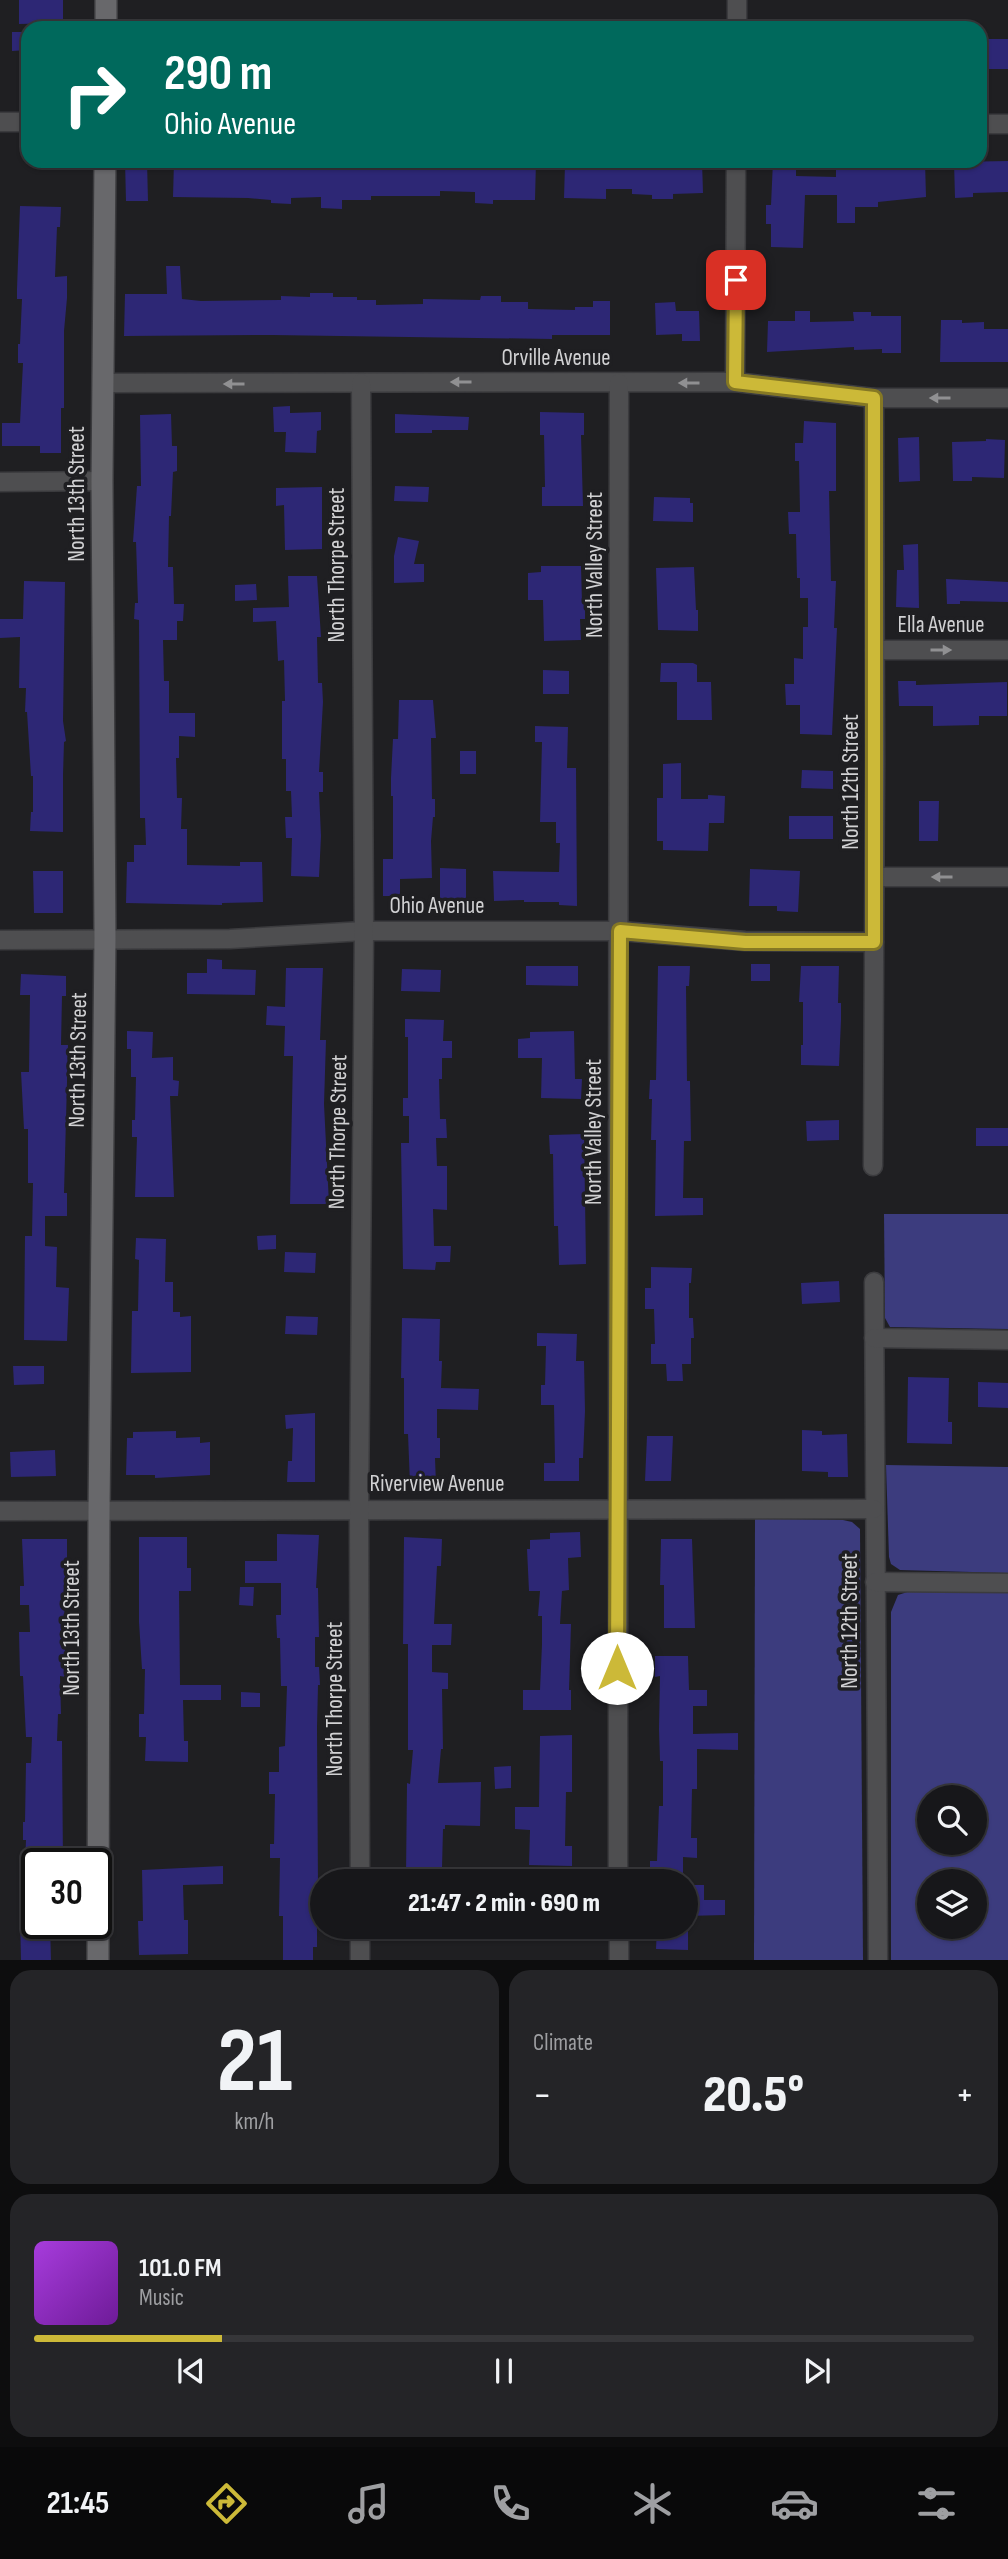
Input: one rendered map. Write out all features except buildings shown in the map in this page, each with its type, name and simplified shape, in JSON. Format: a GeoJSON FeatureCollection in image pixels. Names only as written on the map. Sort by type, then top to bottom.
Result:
{"type":"FeatureCollection","features":[{"type":"Feature","properties":{"kind":"street"},"geometry":{"type":"LineString","coordinates":[[106,0],[106,21]]}},
{"type":"Feature","properties":{"kind":"street"},"geometry":{"type":"LineString","coordinates":[[737,0],[737,21]]}},
{"type":"Feature","properties":{"kind":"street"},"geometry":{"type":"LineString","coordinates":[[0,122],[21,122]]}},
{"type":"Feature","properties":{"kind":"street"},"geometry":{"type":"LineString","coordinates":[[987,124],[1008,124]]}},
{"type":"Feature","properties":{"kind":"street","name":"North 13th Street"},"geometry":{"type":"LineString","coordinates":[[99,1960],[99,1511],[105,938],[102,481],[105,168]]}},
{"type":"Feature","properties":{"kind":"street"},"geometry":{"type":"LineString","coordinates":[[735,382],[736,168]]}},
{"type":"Feature","properties":{"kind":"street","name":"Orville Avenue"},"geometry":{"type":"LineString","coordinates":[[103,383],[735,382],[874,398],[1008,398]]}},
{"type":"Feature","properties":{"kind":"street","name":"North Thorpe Street"},"geometry":{"type":"LineString","coordinates":[[360,1869],[359,1509],[364,931],[361,383]]}},
{"type":"Feature","properties":{"kind":"street","name":"North Valley Street"},"geometry":{"type":"LineString","coordinates":[[618,1869],[619,383]]}},
{"type":"Feature","properties":{"kind":"street","name":"North 12th Street"},"geometry":{"type":"LineString","coordinates":[[873,1166],[874,398]]}},
{"type":"Feature","properties":{"kind":"street"},"geometry":{"type":"LineString","coordinates":[[0,482],[102,481]]}},
{"type":"Feature","properties":{"kind":"street","name":"Ella Avenue"},"geometry":{"type":"LineString","coordinates":[[875,650],[1008,650]]}},
{"type":"Feature","properties":{"kind":"street"},"geometry":{"type":"LineString","coordinates":[[875,877],[1008,877]]}},
{"type":"Feature","properties":{"kind":"street","name":"Ohio Avenue"},"geometry":{"type":"LineString","coordinates":[[0,940],[230,939],[364,931],[620,931],[745,942],[874,942]]}},
{"type":"Feature","properties":{"kind":"street","name":"North 12th Street"},"geometry":{"type":"LineString","coordinates":[[874,1282],[877,1960]]}},
{"type":"Feature","properties":{"kind":"street"},"geometry":{"type":"LineString","coordinates":[[874,1338],[1008,1340]]}},
{"type":"Feature","properties":{"kind":"street","name":"Riverview Avenue"},"geometry":{"type":"LineString","coordinates":[[0,1511],[874,1509]]}},
{"type":"Feature","properties":{"kind":"street"},"geometry":{"type":"LineString","coordinates":[[875,1582],[1008,1583]]}},
{"type":"Feature","properties":{"kind":"street"},"geometry":{"type":"LineString","coordinates":[[360,1939],[360,1960]]}},
{"type":"Feature","properties":{"kind":"street"},"geometry":{"type":"LineString","coordinates":[[619,1939],[619,1960]]}},
{"type":"Feature","properties":{"kind":"shaded area"},"geometry":{"type":"Polygon","coordinates":[[[884,1214],[1008,1214],[1008,1329],[890,1327],[885,1318],[884,1214]]]}},
{"type":"Feature","properties":{"kind":"shaded area"},"geometry":{"type":"Polygon","coordinates":[[[886,1465],[1008,1467],[1008,1573],[900,1570],[891,1564],[886,1465]]]}},
{"type":"Feature","properties":{"kind":"shaded area"},"geometry":{"type":"Polygon","coordinates":[[[755,1519],[843,1520],[852,1522],[860,1529],[863,1960],[754,1960],[755,1519]]]}},
{"type":"Feature","properties":{"kind":"shaded area"},"geometry":{"type":"Polygon","coordinates":[[[920,1588],[1008,1590],[1008,1960],[891,1960],[891,1612],[898,1595],[920,1588]]]}},
{"type":"Feature","properties":{"kind":"route"},"geometry":{"type":"LineString","coordinates":[[617,1668],[620,931],[745,942],[874,942],[874,398],[735,382],[736,280]]}}]}
